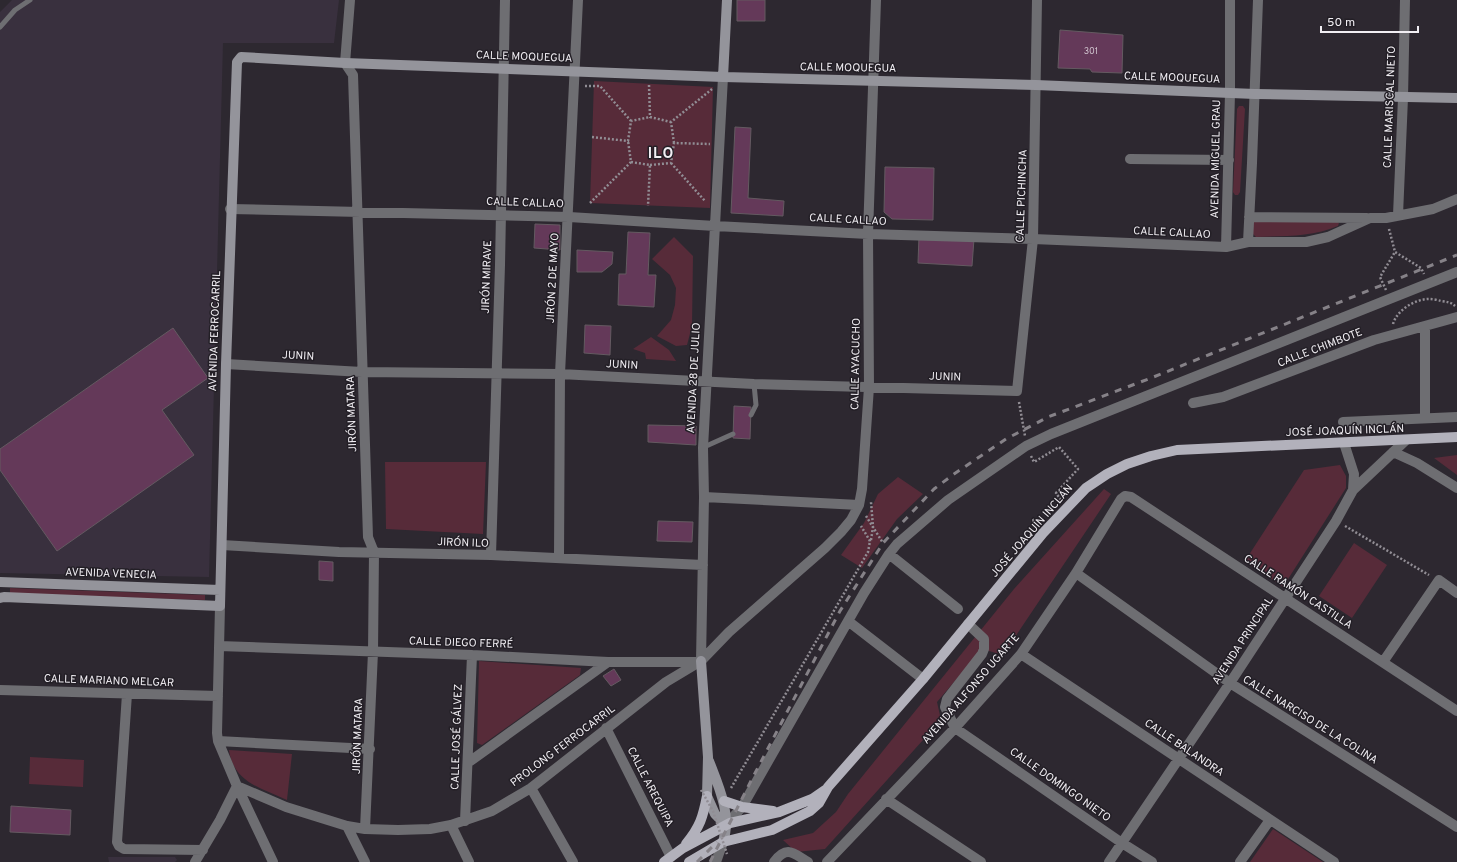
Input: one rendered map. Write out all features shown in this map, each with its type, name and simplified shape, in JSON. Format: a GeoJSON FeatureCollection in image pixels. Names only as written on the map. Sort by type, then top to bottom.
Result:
{"type":"FeatureCollection","features":[{"type":"Feature","properties":{"kind":"main road","name":"JOSÉ JOAQUÍN INCLÁN"},"geometry":{"type":"LineString","coordinates":[[683,848],[726,825],[779,812],[812,799],[828,787],[923,680],[1043,533],[1067,506],[1086,488],[1107,474],[1127,464],[1151,456],[1177,450],[1457,437]]}},
{"type":"Feature","properties":{"kind":"main road","name":"JOSÉ JOAQUÍN INCLÁN"},"geometry":{"type":"LineString","coordinates":[[689,862],[723,842],[772,830],[810,811],[819,803],[828,787]]}},
{"type":"Feature","properties":{"kind":"main road"},"geometry":{"type":"LineString","coordinates":[[668,859],[683,848],[694,834],[703,816],[704,793]]}},
{"type":"Feature","properties":{"kind":"main road"},"geometry":{"type":"LineString","coordinates":[[724,801],[742,806],[779,812]]}},
{"type":"Feature","properties":{"kind":"street","name":"JIRÓN MATARA"},"geometry":{"type":"LineString","coordinates":[[350,0],[345,63],[353,74],[368,537],[374,552],[370,749],[365,829]]}},
{"type":"Feature","properties":{"kind":"street","name":"JIRÓN MIRAVE"},"geometry":{"type":"LineString","coordinates":[[491,555],[501,214],[505,0]]}},
{"type":"Feature","properties":{"kind":"street","name":"JIRÓN 2 DE MAYO"},"geometry":{"type":"LineString","coordinates":[[559,558],[560,374],[569,216],[578,0]]}},
{"type":"Feature","properties":{"kind":"street","name":"AVENIDA 28 DE JULIO"},"geometry":{"type":"LineString","coordinates":[[726,825],[715,814],[704,793],[708,757],[701,662],[705,381],[727,0]]}},
{"type":"Feature","properties":{"kind":"street","name":"CALLE AYACUCHO"},"geometry":{"type":"LineString","coordinates":[[701,662],[729,632],[825,548],[841,532],[856,510],[863,481],[869,387],[868,234],[876,0]]}},
{"type":"Feature","properties":{"kind":"street","name":"CALLE PICHINCHA"},"geometry":{"type":"LineString","coordinates":[[1017,391],[1033,239],[1037,0]]}},
{"type":"Feature","properties":{"kind":"street","name":"AVENIDA MIGUEL GRAU"},"geometry":{"type":"LineString","coordinates":[[1226,247],[1229,160],[1230,0]]}},
{"type":"Feature","properties":{"kind":"street"},"geometry":{"type":"LineString","coordinates":[[1248,242],[1258,0]]}},
{"type":"Feature","properties":{"kind":"street","name":"CALLE MARISCAL NIETO"},"geometry":{"type":"LineString","coordinates":[[1398,215],[1405,0]]}},
{"type":"Feature","properties":{"kind":"street","name":"CALLE MOQUEGUA"},"geometry":{"type":"LineString","coordinates":[[239,58],[723,78],[1036,85],[1255,94],[1457,98]]}},
{"type":"Feature","properties":{"kind":"street","name":"AVENIDA FERROCARRIL"},"geometry":{"type":"LineString","coordinates":[[220,606],[230,209],[237,62],[239,58]]}},
{"type":"Feature","properties":{"kind":"street"},"geometry":{"type":"LineString","coordinates":[[1130,159],[1229,160]]}},
{"type":"Feature","properties":{"kind":"street","name":"CALLE CALLAO"},"geometry":{"type":"LineString","coordinates":[[230,209],[569,216],[715,226],[868,234],[1226,247],[1248,242],[1306,242],[1328,237],[1370,218],[1386,218],[1433,209],[1457,199]]}},
{"type":"Feature","properties":{"kind":"street"},"geometry":{"type":"LineString","coordinates":[[1249,217],[1370,218]]}},
{"type":"Feature","properties":{"kind":"street"},"geometry":{"type":"LineString","coordinates":[[726,825],[742,806],[848,621],[889,554],[897,544],[948,500],[1026,446],[1051,434],[1457,272]]}},
{"type":"Feature","properties":{"kind":"street","name":"CALLE CHIMBOTE"},"geometry":{"type":"LineString","coordinates":[[1193,403],[1223,397],[1389,335],[1457,317]]}},
{"type":"Feature","properties":{"kind":"street"},"geometry":{"type":"LineString","coordinates":[[1425,326],[1426,418]]}},
{"type":"Feature","properties":{"kind":"street","name":"JUNIN"},"geometry":{"type":"LineString","coordinates":[[226,364],[362,372],[560,374],[754,384],[1017,391]]}},
{"type":"Feature","properties":{"kind":"street"},"geometry":{"type":"LineString","coordinates":[[1343,422],[1457,417]]}},
{"type":"Feature","properties":{"kind":"street","name":"AVENIDA PRINCIPAL"},"geometry":{"type":"LineString","coordinates":[[1109,862],[1230,683],[1336,521],[1353,490],[1406,440]]}},
{"type":"Feature","properties":{"kind":"street"},"geometry":{"type":"LineString","coordinates":[[1344,443],[1354,474],[1353,490]]}},
{"type":"Feature","properties":{"kind":"street"},"geometry":{"type":"LineString","coordinates":[[1393,452],[1417,463],[1457,488]]}},
{"type":"Feature","properties":{"kind":"street","name":"AVENIDA ALFONSO UGARTE"},"geometry":{"type":"LineString","coordinates":[[827,862],[955,728],[1021,654],[1076,573],[1121,499],[1125,496]]}},
{"type":"Feature","properties":{"kind":"street","name":"CALLE RAMÓN CASTILLA"},"geometry":{"type":"LineString","coordinates":[[1125,496],[1131,497],[1457,711]]}},
{"type":"Feature","properties":{"kind":"street"},"geometry":{"type":"LineString","coordinates":[[704,497],[856,510]]}},
{"type":"Feature","properties":{"kind":"street","name":"JIRÓN ILO"},"geometry":{"type":"LineString","coordinates":[[222,545],[339,552],[491,555],[703,565]]}},
{"type":"Feature","properties":{"kind":"street"},"geometry":{"type":"LineString","coordinates":[[889,554],[958,609]]}},
{"type":"Feature","properties":{"kind":"street","name":"CALLE NARCISO DE LA COLINA"},"geometry":{"type":"LineString","coordinates":[[1076,573],[1230,683],[1457,827]]}},
{"type":"Feature","properties":{"kind":"street"},"geometry":{"type":"LineString","coordinates":[[1383,662],[1439,580],[1457,593]]}},
{"type":"Feature","properties":{"kind":"street","name":"AVENIDA VENECIA"},"geometry":{"type":"LineString","coordinates":[[0,582],[220,590]]}},
{"type":"Feature","properties":{"kind":"street"},"geometry":{"type":"LineString","coordinates":[[0,598],[220,606],[218,741],[237,786],[273,862]]}},
{"type":"Feature","properties":{"kind":"street"},"geometry":{"type":"LineString","coordinates":[[848,621],[923,680]]}},
{"type":"Feature","properties":{"kind":"street"},"geometry":{"type":"LineString","coordinates":[[955,728],[945,707],[946,699],[982,654],[984,649],[984,639],[968,624]]}},
{"type":"Feature","properties":{"kind":"street","name":"CALLE DIEGO FERRÉ"},"geometry":{"type":"LineString","coordinates":[[219,646],[472,655],[608,662],[701,662]]}},
{"type":"Feature","properties":{"kind":"street","name":"CALLE BALANDRA"},"geometry":{"type":"LineString","coordinates":[[1021,654],[1334,862]]}},
{"type":"Feature","properties":{"kind":"street","name":"CALLE JOSÉ GÁLVEZ"},"geometry":{"type":"LineString","coordinates":[[465,821],[469,762],[472,655]]}},
{"type":"Feature","properties":{"kind":"street"},"geometry":{"type":"LineString","coordinates":[[469,762],[608,662]]}},
{"type":"Feature","properties":{"kind":"street","name":"PROLONG FERROCARRIL"},"geometry":{"type":"LineString","coordinates":[[237,786],[286,807],[347,826],[365,829],[398,830],[430,829],[451,825],[492,811],[531,788],[666,682],[701,662]]}},
{"type":"Feature","properties":{"kind":"street","name":"CALLE MARIANO MELGAR"},"geometry":{"type":"LineString","coordinates":[[0,690],[218,696]]}},
{"type":"Feature","properties":{"kind":"street"},"geometry":{"type":"LineString","coordinates":[[127,694],[117,842],[119,846],[124,849],[203,850]]}},
{"type":"Feature","properties":{"kind":"street","name":"CALLE AREQUIPA"},"geometry":{"type":"LineString","coordinates":[[606,728],[668,859]]}},
{"type":"Feature","properties":{"kind":"street","name":"CALLE DOMINGO NIETO"},"geometry":{"type":"LineString","coordinates":[[955,728],[1152,862]]}},
{"type":"Feature","properties":{"kind":"street"},"geometry":{"type":"LineString","coordinates":[[218,741],[370,749]]}},
{"type":"Feature","properties":{"kind":"street","name":"AVENIDA 28 DE JULIO"},"geometry":{"type":"LineString","coordinates":[[708,757],[724,801],[726,832],[723,842]]}},
{"type":"Feature","properties":{"kind":"street"},"geometry":{"type":"LineString","coordinates":[[195,862],[220,820],[237,786]]}},
{"type":"Feature","properties":{"kind":"street"},"geometry":{"type":"LineString","coordinates":[[531,788],[573,862]]}},
{"type":"Feature","properties":{"kind":"street"},"geometry":{"type":"LineString","coordinates":[[886,799],[981,862]]}},
{"type":"Feature","properties":{"kind":"street"},"geometry":{"type":"LineString","coordinates":[[1240,862],[1270,820]]}},
{"type":"Feature","properties":{"kind":"street"},"geometry":{"type":"LineString","coordinates":[[451,825],[469,862]]}},
{"type":"Feature","properties":{"kind":"street"},"geometry":{"type":"LineString","coordinates":[[347,826],[366,862]]}},
{"type":"Feature","properties":{"kind":"street"},"geometry":{"type":"LineString","coordinates":[[716,862],[723,842]]}},
{"type":"Feature","properties":{"kind":"street"},"geometry":{"type":"LineString","coordinates":[[774,862],[782,853],[787,852],[791,852],[808,862]]}},
{"type":"Feature","properties":{"kind":"lane"},"geometry":{"type":"LineString","coordinates":[[0,27],[15,10],[30,0]]}},
{"type":"Feature","properties":{"kind":"lane"},"geometry":{"type":"LineString","coordinates":[[751,415],[756,404],[754,384]]}},
{"type":"Feature","properties":{"kind":"lane"},"geometry":{"type":"LineString","coordinates":[[703,448],[733,434]]}},
{"type":"Feature","properties":{"kind":"path"},"geometry":{"type":"LineString","coordinates":[[650,84],[650,117]]}},
{"type":"Feature","properties":{"kind":"path"},"geometry":{"type":"LineString","coordinates":[[575,86],[600,86],[631,121]]}},
{"type":"Feature","properties":{"kind":"path"},"geometry":{"type":"LineString","coordinates":[[671,122],[714,87]]}},
{"type":"Feature","properties":{"kind":"path"},"geometry":{"type":"LineString","coordinates":[[631,121],[650,117],[671,122]]}},
{"type":"Feature","properties":{"kind":"path"},"geometry":{"type":"LineString","coordinates":[[631,121],[628,141],[631,162]]}},
{"type":"Feature","properties":{"kind":"path"},"geometry":{"type":"LineString","coordinates":[[671,122],[674,143],[671,163]]}},
{"type":"Feature","properties":{"kind":"path"},"geometry":{"type":"LineString","coordinates":[[592,137],[628,141]]}},
{"type":"Feature","properties":{"kind":"path"},"geometry":{"type":"LineString","coordinates":[[674,143],[712,144]]}},
{"type":"Feature","properties":{"kind":"path"},"geometry":{"type":"LineString","coordinates":[[631,162],[650,166],[671,163]]}},
{"type":"Feature","properties":{"kind":"path"},"geometry":{"type":"LineString","coordinates":[[590,203],[631,162]]}},
{"type":"Feature","properties":{"kind":"path"},"geometry":{"type":"LineString","coordinates":[[671,163],[705,201],[704,225]]}},
{"type":"Feature","properties":{"kind":"path"},"geometry":{"type":"LineString","coordinates":[[648,206],[650,166]]}},
{"type":"Feature","properties":{"kind":"path"},"geometry":{"type":"LineString","coordinates":[[1386,218],[1395,252],[1421,268],[1428,283]]}},
{"type":"Feature","properties":{"kind":"path"},"geometry":{"type":"LineString","coordinates":[[1389,299],[1380,277],[1395,252]]}},
{"type":"Feature","properties":{"kind":"path"},"geometry":{"type":"LineString","coordinates":[[1389,335],[1394,321],[1406,307],[1413,303],[1429,298],[1452,302],[1457,308]]}},
{"type":"Feature","properties":{"kind":"path"},"geometry":{"type":"LineString","coordinates":[[1017,391],[1026,446],[1034,462],[1059,447],[1078,468],[1056,493],[1067,506]]}},
{"type":"Feature","properties":{"kind":"path"},"geometry":{"type":"LineString","coordinates":[[856,510],[873,527],[889,554]]}},
{"type":"Feature","properties":{"kind":"path"},"geometry":{"type":"LineString","coordinates":[[724,801],[868,552],[870,541],[856,510]]}},
{"type":"Feature","properties":{"kind":"path"},"geometry":{"type":"LineString","coordinates":[[1336,521],[1439,580]]}},
{"type":"Feature","properties":{"kind":"path"},"geometry":{"type":"LineString","coordinates":[[704,793],[713,810],[727,854]]}},
{"type":"Feature","properties":{"kind":"shaded area"},"geometry":{"type":"Polygon","coordinates":[[[12,0],[339,0],[334,43],[223,43],[209,577],[0,573],[0,12],[12,0]]]}},
{"type":"Feature","properties":{"kind":"shaded area"},"geometry":{"type":"Polygon","coordinates":[[[594,81],[713,87],[710,208],[590,203],[594,81]]]}},
{"type":"Feature","properties":{"kind":"shaded area"},"geometry":{"type":"Polygon","coordinates":[[[1239,106],[1243,106],[1245,109],[1240,192],[1238,195],[1235,195],[1233,192],[1237,109],[1239,106]]]}},
{"type":"Feature","properties":{"kind":"shaded area"},"geometry":{"type":"Polygon","coordinates":[[[1336,221],[1339,223],[1338,226],[1328,230],[1287,236],[1256,237],[1253,234],[1251,226],[1254,222],[1336,221]]]}},
{"type":"Feature","properties":{"kind":"shaded area"},"geometry":{"type":"Polygon","coordinates":[[[674,237],[693,256],[692,326],[687,345],[676,346],[657,336],[671,320],[675,305],[676,288],[670,275],[652,259],[674,237]]]}},
{"type":"Feature","properties":{"kind":"shaded area"},"geometry":{"type":"Polygon","coordinates":[[[651,337],[669,350],[676,361],[646,359],[645,353],[633,349],[651,337]]]}},
{"type":"Feature","properties":{"kind":"shaded area"},"geometry":{"type":"Polygon","coordinates":[[[1457,455],[1457,475],[1434,458],[1457,455]]]}},
{"type":"Feature","properties":{"kind":"shaded area"},"geometry":{"type":"Polygon","coordinates":[[[385,462],[486,462],[483,534],[386,529],[385,462]]]}},
{"type":"Feature","properties":{"kind":"shaded area"},"geometry":{"type":"Polygon","coordinates":[[[1340,465],[1346,476],[1346,488],[1283,587],[1245,561],[1304,470],[1340,465]]]}},
{"type":"Feature","properties":{"kind":"shaded area"},"geometry":{"type":"Polygon","coordinates":[[[898,477],[923,494],[897,519],[862,568],[841,555],[864,523],[878,494],[898,477]]]}},
{"type":"Feature","properties":{"kind":"shaded area"},"geometry":{"type":"Polygon","coordinates":[[[1104,489],[1111,494],[1003,655],[982,649],[937,702],[941,720],[825,849],[796,852],[783,840],[813,833],[836,812],[848,794],[1014,589],[1104,489]]]}},
{"type":"Feature","properties":{"kind":"shaded area"},"geometry":{"type":"Polygon","coordinates":[[[1354,543],[1387,565],[1352,618],[1319,596],[1354,543]]]}},
{"type":"Feature","properties":{"kind":"shaded area"},"geometry":{"type":"Polygon","coordinates":[[[10,588],[205,595],[205,600],[10,594],[10,588]]]}},
{"type":"Feature","properties":{"kind":"shaded area"},"geometry":{"type":"Polygon","coordinates":[[[479,661],[581,668],[580,675],[482,745],[477,743],[479,661]]]}},
{"type":"Feature","properties":{"kind":"shaded area"},"geometry":{"type":"Polygon","coordinates":[[[229,750],[292,754],[287,800],[258,787],[242,777],[236,770],[229,750]]]}},
{"type":"Feature","properties":{"kind":"shaded area"},"geometry":{"type":"Polygon","coordinates":[[[30,757],[84,760],[83,787],[29,784],[30,757]]]}},
{"type":"Feature","properties":{"kind":"shaded area"},"geometry":{"type":"Polygon","coordinates":[[[1273,829],[1323,862],[1250,862],[1273,829]]]}},
{"type":"Feature","properties":{"kind":"shaded area"},"geometry":{"type":"Polygon","coordinates":[[[108,857],[175,857],[177,860],[175,862],[109,862],[108,857]]]}},
{"type":"Feature","properties":{"kind":"building"},"geometry":{"type":"Polygon","coordinates":[[[737,0],[765,0],[765,21],[737,21],[737,0]]]}},
{"type":"Feature","properties":{"kind":"building"},"geometry":{"type":"Polygon","coordinates":[[[1060,30],[1123,35],[1122,73],[1092,72],[1090,69],[1058,68],[1060,30]]]}},
{"type":"Feature","properties":{"kind":"building"},"geometry":{"type":"Polygon","coordinates":[[[735,127],[751,128],[748,198],[784,201],[783,216],[731,213],[735,127]]]}},
{"type":"Feature","properties":{"kind":"building"},"geometry":{"type":"Polygon","coordinates":[[[885,167],[934,168],[933,220],[892,219],[884,212],[885,167]]]}},
{"type":"Feature","properties":{"kind":"building"},"geometry":{"type":"Polygon","coordinates":[[[535,224],[560,225],[560,250],[534,248],[535,224]]]}},
{"type":"Feature","properties":{"kind":"building"},"geometry":{"type":"Polygon","coordinates":[[[628,232],[650,233],[648,275],[656,275],[654,307],[618,305],[619,274],[626,274],[628,232]]]}},
{"type":"Feature","properties":{"kind":"building"},"geometry":{"type":"Polygon","coordinates":[[[919,236],[974,239],[972,266],[918,263],[919,236]]]}},
{"type":"Feature","properties":{"kind":"building"},"geometry":{"type":"Polygon","coordinates":[[[577,250],[613,252],[612,264],[602,272],[577,272],[577,250]]]}},
{"type":"Feature","properties":{"kind":"building"},"geometry":{"type":"Polygon","coordinates":[[[585,325],[611,326],[610,355],[584,353],[585,325]]]}},
{"type":"Feature","properties":{"kind":"building"},"geometry":{"type":"Polygon","coordinates":[[[173,328],[208,378],[162,410],[194,455],[57,551],[0,470],[0,449],[173,328]]]}},
{"type":"Feature","properties":{"kind":"building"},"geometry":{"type":"Polygon","coordinates":[[[734,406],[751,407],[750,439],[733,438],[734,406]]]}},
{"type":"Feature","properties":{"kind":"building"},"geometry":{"type":"Polygon","coordinates":[[[648,425],[696,426],[696,445],[648,442],[648,425]]]}},
{"type":"Feature","properties":{"kind":"building"},"geometry":{"type":"Polygon","coordinates":[[[658,521],[693,522],[692,542],[657,541],[658,521]]]}},
{"type":"Feature","properties":{"kind":"building"},"geometry":{"type":"Polygon","coordinates":[[[319,561],[333,562],[333,581],[319,580],[319,561]]]}},
{"type":"Feature","properties":{"kind":"building"},"geometry":{"type":"Polygon","coordinates":[[[614,669],[621,680],[611,686],[603,676],[614,669]]]}},
{"type":"Feature","properties":{"kind":"building"},"geometry":{"type":"Polygon","coordinates":[[[11,806],[71,810],[70,835],[10,832],[11,806]]]}},
{"type":"Feature","properties":{"kind":"railway"},"geometry":{"type":"LineString","coordinates":[[710,862],[840,611],[883,543],[934,489],[1006,439],[1048,417],[1151,378],[1457,255]]}},
{"type":"Feature","properties":{"kind":"railway"},"geometry":{"type":"LineString","coordinates":[[697,862],[717,842]]}},
{"type":"Feature","properties":{"kind":"district","name":"ILO"},"geometry":{"type":"Point","coordinates":[661,154]}}]}
